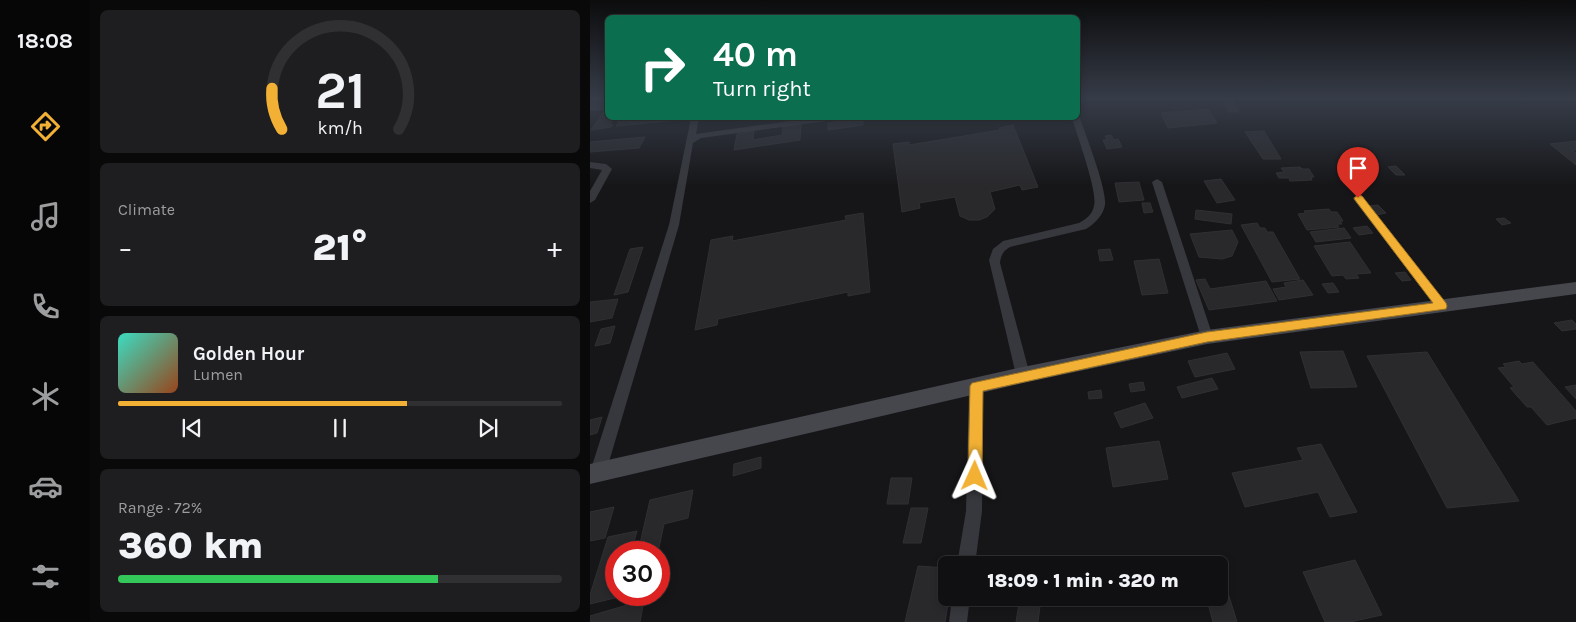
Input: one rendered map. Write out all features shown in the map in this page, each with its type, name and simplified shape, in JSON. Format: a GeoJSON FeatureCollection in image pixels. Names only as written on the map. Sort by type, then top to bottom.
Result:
{"type":"FeatureCollection","features":[{"type":"Feature","properties":{"kind":"street"},"geometry":{"type":"LineString","coordinates":[[594,473],[674,225],[692,128]]}},
{"type":"Feature","properties":{"kind":"street"},"geometry":{"type":"LineString","coordinates":[[689,142],[698,136],[755,128]]}},
{"type":"Feature","properties":{"kind":"street"},"geometry":{"type":"LineString","coordinates":[[1023,376],[994,263],[994,255],[1000,247],[1007,244],[1082,226],[1094,218],[1100,204],[1093,170],[1079,128]]}},
{"type":"Feature","properties":{"kind":"street"},"geometry":{"type":"LineString","coordinates":[[590,165],[602,166],[607,169],[590,200]]}},
{"type":"Feature","properties":{"kind":"street"},"geometry":{"type":"LineString","coordinates":[[1157,182],[1207,337]]}},
{"type":"Feature","properties":{"kind":"street"},"geometry":{"type":"LineString","coordinates":[[1358,198],[1442,306]]}},
{"type":"Feature","properties":{"kind":"street"},"geometry":{"type":"LineString","coordinates":[[594,473],[976,386],[1207,337],[1576,288]]}},
{"type":"Feature","properties":{"kind":"street"},"geometry":{"type":"LineString","coordinates":[[967,556],[974,512],[976,386]]}},
{"type":"Feature","properties":{"kind":"street"},"geometry":{"type":"LineString","coordinates":[[958,622],[961,606]]}},
{"type":"Feature","properties":{"kind":"building"},"geometry":{"type":"Polygon","coordinates":[[[783,128],[801,128],[800,140],[734,150],[737,134],[754,131],[753,140],[782,135],[783,128]]]}},
{"type":"Feature","properties":{"kind":"building"},"geometry":{"type":"Polygon","coordinates":[[[999,128],[1014,128],[1038,187],[1022,190],[1020,185],[990,192],[995,209],[987,217],[979,220],[969,220],[960,216],[955,197],[919,203],[920,208],[902,212],[893,144],[909,142],[909,145],[1000,130],[999,128]]]}},
{"type":"Feature","properties":{"kind":"building"},"geometry":{"type":"Polygon","coordinates":[[[1264,131],[1281,159],[1263,159],[1245,132],[1264,131]]]}},
{"type":"Feature","properties":{"kind":"building"},"geometry":{"type":"Polygon","coordinates":[[[1111,135],[1114,140],[1118,139],[1122,147],[1107,149],[1103,140],[1107,140],[1105,136],[1111,135]]]}},
{"type":"Feature","properties":{"kind":"building"},"geometry":{"type":"Polygon","coordinates":[[[645,137],[639,148],[590,152],[590,142],[645,137]]]}},
{"type":"Feature","properties":{"kind":"building"},"geometry":{"type":"Polygon","coordinates":[[[1576,141],[1576,150],[1572,150],[1576,153],[1576,165],[1550,144],[1576,141]]]}},
{"type":"Feature","properties":{"kind":"building"},"geometry":{"type":"Polygon","coordinates":[[[1396,166],[1405,175],[1396,175],[1388,167],[1396,166]]]}},
{"type":"Feature","properties":{"kind":"building"},"geometry":{"type":"Polygon","coordinates":[[[1300,167],[1302,169],[1309,169],[1314,177],[1311,177],[1312,180],[1290,181],[1289,178],[1279,178],[1276,173],[1284,172],[1281,168],[1300,167]]]}},
{"type":"Feature","properties":{"kind":"building"},"geometry":{"type":"Polygon","coordinates":[[[1221,179],[1235,200],[1217,203],[1204,181],[1221,179]]]}},
{"type":"Feature","properties":{"kind":"building"},"geometry":{"type":"Polygon","coordinates":[[[1139,182],[1144,200],[1119,202],[1115,183],[1139,182]]]}},
{"type":"Feature","properties":{"kind":"building"},"geometry":{"type":"Polygon","coordinates":[[[1142,203],[1150,203],[1153,212],[1144,213],[1142,203]]]}},
{"type":"Feature","properties":{"kind":"building"},"geometry":{"type":"Polygon","coordinates":[[[1378,205],[1386,213],[1376,215],[1369,206],[1378,205]]]}},
{"type":"Feature","properties":{"kind":"building"},"geometry":{"type":"Polygon","coordinates":[[[1329,209],[1331,212],[1337,212],[1343,221],[1340,221],[1342,224],[1337,224],[1339,227],[1307,230],[1298,214],[1306,213],[1304,211],[1329,209]]]}},
{"type":"Feature","properties":{"kind":"building"},"geometry":{"type":"Polygon","coordinates":[[[1196,210],[1232,214],[1231,224],[1195,219],[1196,210]]]}},
{"type":"Feature","properties":{"kind":"building"},"geometry":{"type":"Polygon","coordinates":[[[863,213],[870,292],[848,296],[848,292],[718,319],[717,325],[695,330],[711,240],[733,236],[732,241],[846,220],[845,216],[863,213]]]}},
{"type":"Feature","properties":{"kind":"building"},"geometry":{"type":"Polygon","coordinates":[[[1504,218],[1511,223],[1502,225],[1496,219],[1504,218]]]}},
{"type":"Feature","properties":{"kind":"building"},"geometry":{"type":"Polygon","coordinates":[[[1257,223],[1260,228],[1265,228],[1267,232],[1273,232],[1300,279],[1272,282],[1241,225],[1257,223]]]}},
{"type":"Feature","properties":{"kind":"building"},"geometry":{"type":"Polygon","coordinates":[[[1367,226],[1373,233],[1359,235],[1353,228],[1367,226]]]}},
{"type":"Feature","properties":{"kind":"building"},"geometry":{"type":"Polygon","coordinates":[[[1344,228],[1351,238],[1316,242],[1310,232],[1344,228]]]}},
{"type":"Feature","properties":{"kind":"building"},"geometry":{"type":"Polygon","coordinates":[[[1232,230],[1238,242],[1232,256],[1222,259],[1199,257],[1190,234],[1232,230]]]}},
{"type":"Feature","properties":{"kind":"building"},"geometry":{"type":"Polygon","coordinates":[[[1350,242],[1371,273],[1356,274],[1359,278],[1346,279],[1343,275],[1332,276],[1314,246],[1350,242]]]}},
{"type":"Feature","properties":{"kind":"building"},"geometry":{"type":"Polygon","coordinates":[[[643,247],[628,292],[614,295],[630,249],[643,247]]]}},
{"type":"Feature","properties":{"kind":"building"},"geometry":{"type":"Polygon","coordinates":[[[1110,249],[1113,260],[1100,261],[1098,250],[1110,249]]]}},
{"type":"Feature","properties":{"kind":"building"},"geometry":{"type":"Polygon","coordinates":[[[1159,259],[1168,293],[1142,295],[1134,261],[1159,259]]]}},
{"type":"Feature","properties":{"kind":"building"},"geometry":{"type":"Polygon","coordinates":[[[1405,272],[1411,280],[1402,281],[1395,273],[1405,272]]]}},
{"type":"Feature","properties":{"kind":"building"},"geometry":{"type":"Polygon","coordinates":[[[1205,279],[1210,289],[1266,281],[1277,301],[1209,310],[1196,280],[1205,279]]]}},
{"type":"Feature","properties":{"kind":"building"},"geometry":{"type":"Polygon","coordinates":[[[1303,280],[1313,295],[1279,300],[1273,289],[1286,287],[1284,283],[1303,280]]]}},
{"type":"Feature","properties":{"kind":"building"},"geometry":{"type":"Polygon","coordinates":[[[1333,283],[1339,292],[1328,293],[1322,284],[1333,283]]]}},
{"type":"Feature","properties":{"kind":"building"},"geometry":{"type":"Polygon","coordinates":[[[618,299],[612,318],[590,322],[590,302],[618,299]]]}},
{"type":"Feature","properties":{"kind":"building"},"geometry":{"type":"Polygon","coordinates":[[[1572,320],[1576,324],[1576,329],[1562,331],[1554,323],[1572,320]]]}},
{"type":"Feature","properties":{"kind":"building"},"geometry":{"type":"Polygon","coordinates":[[[615,326],[610,343],[595,346],[601,329],[615,326]]]}},
{"type":"Feature","properties":{"kind":"building"},"geometry":{"type":"Polygon","coordinates":[[[1343,351],[1357,387],[1311,388],[1300,352],[1343,351]]]}},
{"type":"Feature","properties":{"kind":"building"},"geometry":{"type":"Polygon","coordinates":[[[1427,352],[1519,501],[1447,508],[1367,356],[1427,352]]]}},
{"type":"Feature","properties":{"kind":"building"},"geometry":{"type":"Polygon","coordinates":[[[1227,353],[1235,369],[1195,377],[1188,361],[1227,353]]]}},
{"type":"Feature","properties":{"kind":"building"},"geometry":{"type":"Polygon","coordinates":[[[1519,361],[1522,364],[1533,362],[1576,411],[1576,418],[1547,425],[1531,407],[1527,407],[1510,388],[1514,387],[1498,368],[1506,367],[1503,364],[1519,361]]]}},
{"type":"Feature","properties":{"kind":"building"},"geometry":{"type":"Polygon","coordinates":[[[1212,378],[1218,389],[1182,398],[1177,387],[1212,378]]]}},
{"type":"Feature","properties":{"kind":"building"},"geometry":{"type":"Polygon","coordinates":[[[1143,382],[1145,390],[1131,392],[1129,384],[1143,382]]]}},
{"type":"Feature","properties":{"kind":"building"},"geometry":{"type":"Polygon","coordinates":[[[1576,385],[1576,399],[1565,387],[1576,385]]]}},
{"type":"Feature","properties":{"kind":"building"},"geometry":{"type":"Polygon","coordinates":[[[1101,390],[1102,398],[1089,399],[1088,392],[1101,390]]]}},
{"type":"Feature","properties":{"kind":"building"},"geometry":{"type":"Polygon","coordinates":[[[1145,403],[1153,418],[1121,428],[1114,413],[1145,403]]]}},
{"type":"Feature","properties":{"kind":"building"},"geometry":{"type":"Polygon","coordinates":[[[602,417],[597,433],[590,435],[590,420],[602,417]]]}},
{"type":"Feature","properties":{"kind":"building"},"geometry":{"type":"Polygon","coordinates":[[[1159,441],[1168,479],[1113,487],[1106,448],[1159,441]]]}},
{"type":"Feature","properties":{"kind":"building"},"geometry":{"type":"Polygon","coordinates":[[[1321,444],[1357,512],[1330,517],[1318,492],[1245,507],[1232,473],[1303,460],[1297,448],[1321,444]]]}},
{"type":"Feature","properties":{"kind":"building"},"geometry":{"type":"Polygon","coordinates":[[[761,457],[761,468],[733,476],[734,464],[761,457]]]}},
{"type":"Feature","properties":{"kind":"building"},"geometry":{"type":"Polygon","coordinates":[[[891,478],[912,478],[908,504],[887,504],[891,478]]]}},
{"type":"Feature","properties":{"kind":"building"},"geometry":{"type":"Polygon","coordinates":[[[693,490],[688,518],[664,524],[660,541],[641,541],[650,500],[693,490]]]}},
{"type":"Feature","properties":{"kind":"building"},"geometry":{"type":"Polygon","coordinates":[[[614,507],[605,538],[590,541],[590,512],[614,507]]]}},
{"type":"Feature","properties":{"kind":"building"},"geometry":{"type":"Polygon","coordinates":[[[911,508],[928,508],[921,543],[903,543],[911,508]]]}},
{"type":"Feature","properties":{"kind":"building"},"geometry":{"type":"Polygon","coordinates":[[[637,531],[634,541],[607,541],[608,537],[637,531]]]}},
{"type":"Feature","properties":{"kind":"building"},"geometry":{"type":"Polygon","coordinates":[[[605,547],[605,600],[590,604],[590,595],[605,547]]]}},
{"type":"Feature","properties":{"kind":"building"},"geometry":{"type":"Polygon","coordinates":[[[1355,560],[1382,615],[1350,622],[1325,622],[1303,572],[1355,560]]]}},
{"type":"Feature","properties":{"kind":"building"},"geometry":{"type":"Polygon","coordinates":[[[918,566],[938,567],[938,606],[948,606],[945,622],[905,622],[918,566]]]}},
{"type":"Feature","properties":{"kind":"building"},"geometry":{"type":"Polygon","coordinates":[[[1228,596],[1237,622],[1213,622],[1209,606],[1228,606],[1228,596]]]}},
{"type":"Feature","properties":{"kind":"building"},"geometry":{"type":"Polygon","coordinates":[[[624,606],[643,606],[640,622],[590,622],[590,616],[624,606]]]}},
{"type":"Feature","properties":{"kind":"building"},"geometry":{"type":"Polygon","coordinates":[[[1019,606],[1040,606],[1038,622],[1016,622],[1019,606]]]}},
{"type":"Feature","properties":{"kind":"route"},"geometry":{"type":"LineString","coordinates":[[975,476],[976,386],[1207,337],[1442,306],[1358,198]]}}]}
